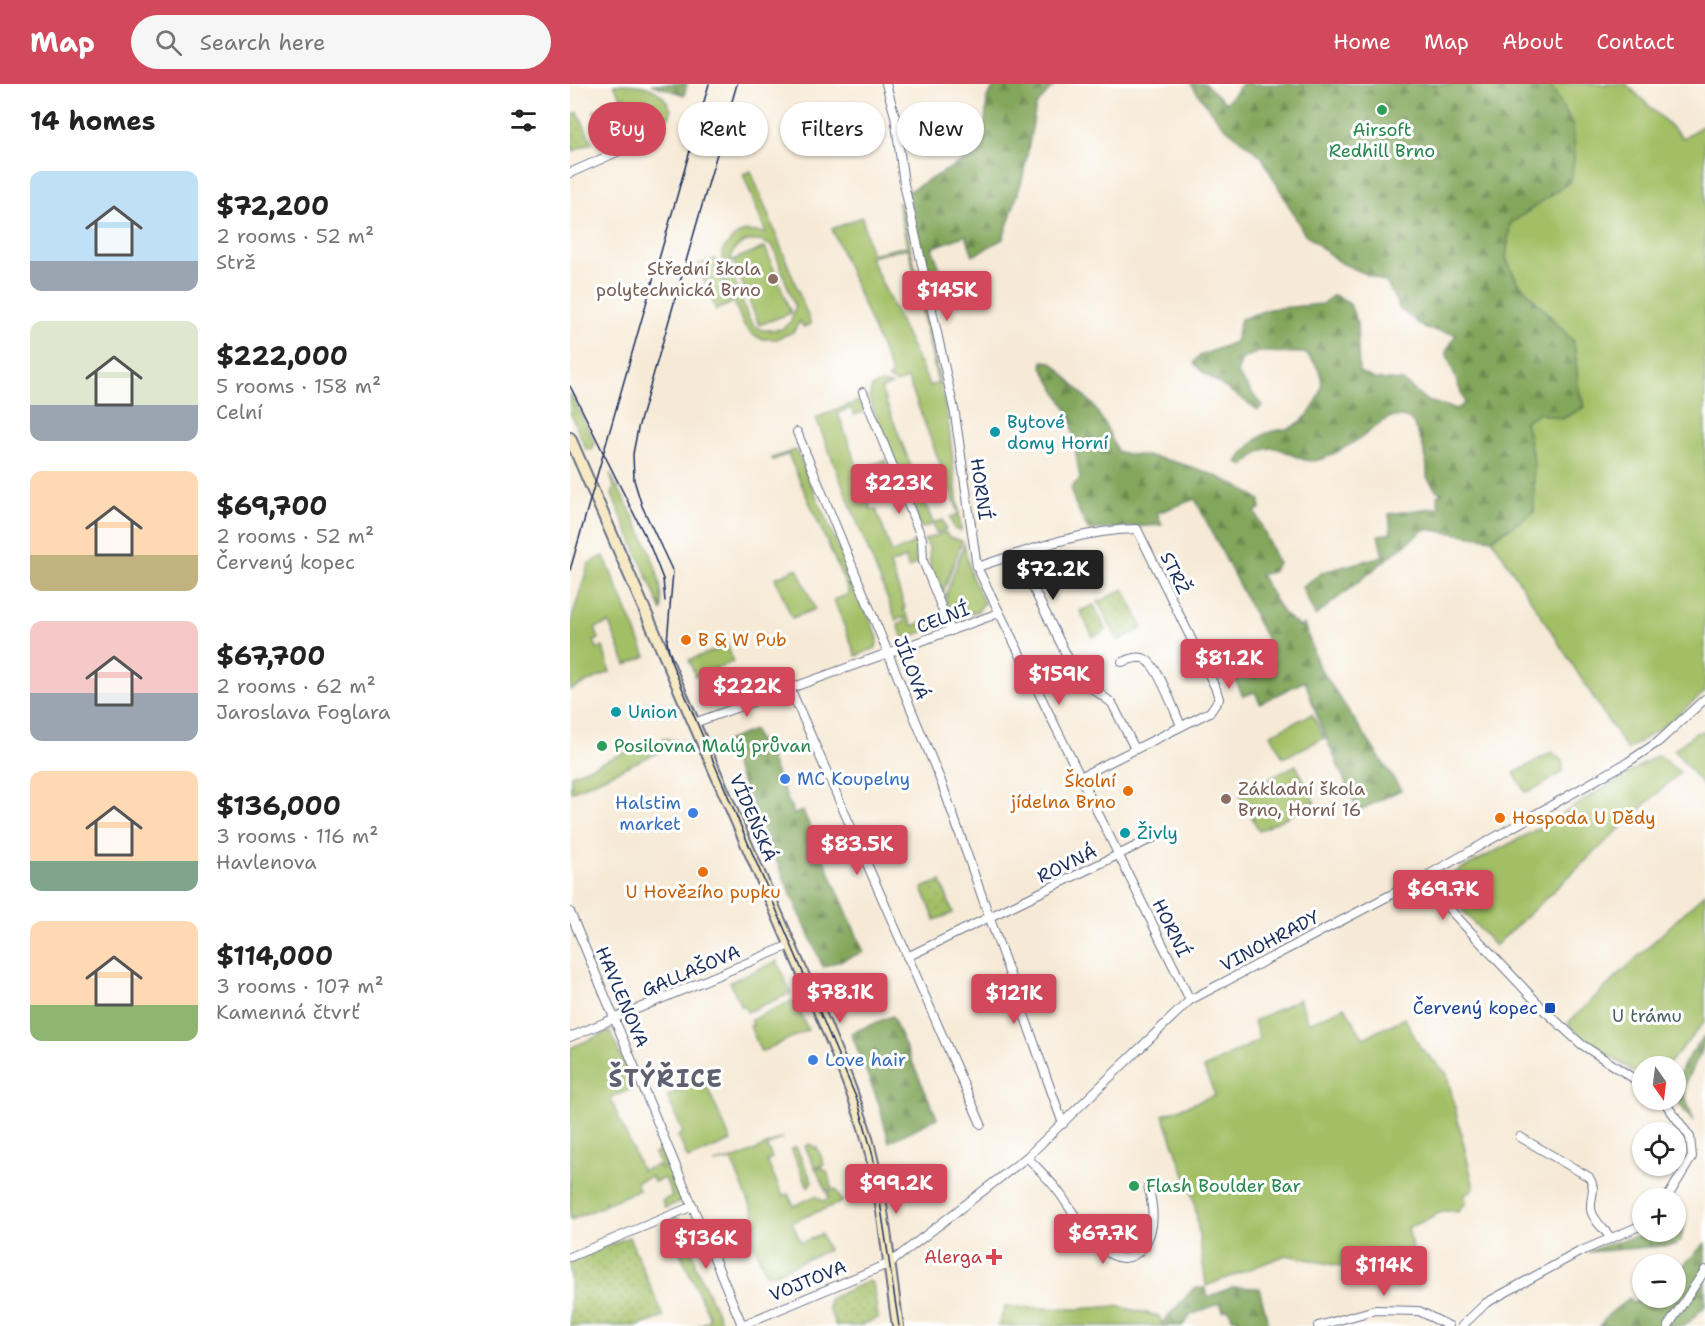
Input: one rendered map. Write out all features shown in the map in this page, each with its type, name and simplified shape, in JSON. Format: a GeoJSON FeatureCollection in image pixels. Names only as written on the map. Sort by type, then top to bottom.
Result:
{"type":"FeatureCollection","features":[{"type":"Feature","properties":{"kind":"main road","name":"VÍDEŇSKÁ"},"geometry":{"type":"LineString","coordinates":[[570,438],[831,1039],[865,1132],[889,1264],[897,1326]]}},
{"type":"Feature","properties":{"kind":"street","name":"HORNÍ"},"geometry":{"type":"LineString","coordinates":[[886,84],[895,116],[904,184],[955,414],[977,567],[1190,1000]]}},
{"type":"Feature","properties":{"kind":"street"},"geometry":{"type":"LineString","coordinates":[[570,173],[608,156]]}},
{"type":"Feature","properties":{"kind":"street"},"geometry":{"type":"LineString","coordinates":[[863,392],[922,539],[923,561],[951,631]]}},
{"type":"Feature","properties":{"kind":"street","name":"JÍLOVÁ"},"geometry":{"type":"LineString","coordinates":[[796,432],[890,654],[953,812],[1063,1124]]}},
{"type":"Feature","properties":{"kind":"street","name":"STRŽ"},"geometry":{"type":"LineString","coordinates":[[977,567],[1096,531],[1137,529],[1219,699],[1210,712],[1080,777]]}},
{"type":"Feature","properties":{"kind":"street"},"geometry":{"type":"LineString","coordinates":[[1016,554],[1077,678],[1112,703],[1135,749]]}},
{"type":"Feature","properties":{"kind":"street","name":"CELNÍ"},"geometry":{"type":"LineString","coordinates":[[694,723],[890,654],[999,612]]}},
{"type":"Feature","properties":{"kind":"street"},"geometry":{"type":"LineString","coordinates":[[1122,662],[1138,658],[1146,659],[1153,667],[1181,726]]}},
{"type":"Feature","properties":{"kind":"street"},"geometry":{"type":"LineString","coordinates":[[790,688],[981,1124]]}},
{"type":"Feature","properties":{"kind":"street","name":"VINOHRADY"},"geometry":{"type":"LineString","coordinates":[[889,1264],[1027,1157],[1190,1000],[1421,879],[1628,762],[1658,742],[1705,699]]}},
{"type":"Feature","properties":{"kind":"street","name":"ROVNÁ"},"geometry":{"type":"LineString","coordinates":[[990,918],[1155,837]]}},
{"type":"Feature","properties":{"kind":"street"},"geometry":{"type":"LineString","coordinates":[[1421,879],[1545,1011],[1581,1044],[1632,1077]]}},
{"type":"Feature","properties":{"kind":"street","name":"HAVLENOVA"},"geometry":{"type":"LineString","coordinates":[[570,912],[741,1325]]}},
{"type":"Feature","properties":{"kind":"street"},"geometry":{"type":"LineString","coordinates":[[907,957],[990,918]]}},
{"type":"Feature","properties":{"kind":"street","name":"GALLAŠOVA"},"geometry":{"type":"LineString","coordinates":[[570,1038],[790,945]]}},
{"type":"Feature","properties":{"kind":"street"},"geometry":{"type":"LineString","coordinates":[[1670,1110],[1690,1137],[1692,1157],[1673,1188]]}},
{"type":"Feature","properties":{"kind":"street"},"geometry":{"type":"LineString","coordinates":[[1520,1137],[1588,1177],[1594,1186],[1591,1207],[1593,1215],[1610,1237]]}},
{"type":"Feature","properties":{"kind":"street"},"geometry":{"type":"LineString","coordinates":[[1027,1157],[1058,1190],[1095,1243],[1112,1255],[1128,1257],[1146,1243],[1151,1232],[1153,1216],[1148,1185]]}},
{"type":"Feature","properties":{"kind":"street"},"geometry":{"type":"LineString","coordinates":[[570,1257],[693,1206]]}},
{"type":"Feature","properties":{"kind":"street"},"geometry":{"type":"LineString","coordinates":[[1462,1326],[1468,1323],[1486,1303],[1579,1252],[1632,1229]]}},
{"type":"Feature","properties":{"kind":"street","name":"VOJTOVA"},"geometry":{"type":"LineString","coordinates":[[741,1325],[889,1264]]}},
{"type":"Feature","properties":{"kind":"street"},"geometry":{"type":"LineString","coordinates":[[1668,1326],[1705,1270]]}},
{"type":"Feature","properties":{"kind":"street"},"geometry":{"type":"LineString","coordinates":[[1318,1326],[1375,1310],[1419,1311],[1449,1326]]}},
{"type":"Feature","properties":{"kind":"green space"},"geometry":{"type":"Polygon","coordinates":[[[614,84],[651,88],[667,102],[671,111],[670,116],[666,118],[666,102],[627,102],[624,96],[621,98],[614,84]]]}},
{"type":"Feature","properties":{"kind":"green space"},"geometry":{"type":"Polygon","coordinates":[[[651,84],[687,84],[684,95],[651,84]]]}},
{"type":"Feature","properties":{"kind":"green space"},"geometry":{"type":"Polygon","coordinates":[[[996,84],[1055,84],[1036,106],[1023,177],[1003,239],[973,256],[966,235],[932,248],[952,299],[932,303],[907,192],[972,156],[984,156],[987,97],[996,84]]]}},
{"type":"Feature","properties":{"kind":"green space"},"geometry":{"type":"Polygon","coordinates":[[[1191,84],[1205,84],[1226,103],[1242,84],[1550,84],[1573,125],[1575,151],[1571,181],[1510,224],[1506,259],[1517,281],[1574,342],[1579,391],[1585,407],[1562,419],[1538,413],[1525,421],[1534,462],[1534,512],[1492,539],[1425,529],[1315,616],[1302,587],[1323,572],[1383,556],[1378,535],[1391,533],[1389,514],[1439,507],[1437,495],[1442,493],[1436,490],[1427,477],[1425,455],[1418,433],[1411,420],[1402,417],[1388,418],[1355,442],[1322,459],[1311,461],[1282,450],[1268,448],[1243,466],[1237,462],[1259,438],[1270,432],[1294,426],[1313,408],[1321,383],[1317,367],[1305,353],[1258,352],[1242,359],[1237,373],[1262,406],[1258,410],[1201,371],[1194,363],[1199,356],[1235,342],[1241,319],[1269,309],[1322,304],[1334,295],[1350,304],[1357,323],[1359,372],[1374,379],[1403,381],[1427,401],[1457,409],[1465,403],[1446,352],[1456,334],[1426,329],[1400,309],[1387,283],[1339,262],[1304,233],[1261,156],[1221,124],[1191,84]]]}},
{"type":"Feature","properties":{"kind":"green space"},"geometry":{"type":"Polygon","coordinates":[[[1550,84],[1626,84],[1683,138],[1705,124],[1705,692],[1665,725],[1627,750],[1492,539],[1534,512],[1525,421],[1538,413],[1562,419],[1585,407],[1579,391],[1574,342],[1517,281],[1506,258],[1510,224],[1571,181],[1550,84]]]}},
{"type":"Feature","properties":{"kind":"green space"},"geometry":{"type":"Polygon","coordinates":[[[578,112],[588,134],[588,145],[573,151],[570,144],[570,116],[578,112]]]}},
{"type":"Feature","properties":{"kind":"green space"},"geometry":{"type":"Polygon","coordinates":[[[751,171],[811,324],[803,327],[800,321],[793,332],[777,339],[762,339],[753,335],[743,324],[722,271],[722,251],[734,237],[745,231],[766,233],[743,174],[751,171]],[[747,241],[739,245],[731,258],[732,273],[746,313],[752,323],[765,330],[782,329],[791,321],[795,307],[773,246],[760,241],[747,241]]]}},
{"type":"Feature","properties":{"kind":"green space"},"geometry":{"type":"Polygon","coordinates":[[[898,203],[901,203],[919,288],[908,248],[870,257],[930,386],[938,383],[919,298],[921,297],[948,419],[961,531],[954,529],[950,517],[959,514],[908,379],[896,383],[888,378],[892,374],[832,229],[862,217],[871,254],[907,246],[898,203]]]}},
{"type":"Feature","properties":{"kind":"green space"},"geometry":{"type":"Polygon","coordinates":[[[765,247],[791,313],[759,325],[733,260],[765,247]]]}},
{"type":"Feature","properties":{"kind":"green space"},"geometry":{"type":"Polygon","coordinates":[[[715,259],[732,303],[716,310],[698,265],[715,259]]]}},
{"type":"Feature","properties":{"kind":"green space"},"geometry":{"type":"Polygon","coordinates":[[[1043,361],[1052,362],[1093,405],[1106,426],[1117,451],[1172,461],[1198,469],[1260,500],[1260,509],[1255,511],[1278,563],[1272,572],[1260,575],[1283,613],[1300,627],[1304,624],[1318,665],[1401,790],[1358,811],[1319,722],[1305,681],[1260,703],[1255,692],[1243,696],[1230,669],[1271,648],[1195,499],[1157,513],[1162,525],[1088,530],[1074,501],[1071,487],[1080,479],[1070,415],[1042,367],[1043,361]]]}},
{"type":"Feature","properties":{"kind":"green space"},"geometry":{"type":"Polygon","coordinates":[[[881,383],[891,385],[881,389],[933,523],[943,520],[946,529],[936,533],[933,524],[921,528],[869,398],[872,387],[881,383]]]}},
{"type":"Feature","properties":{"kind":"green space"},"geometry":{"type":"Polygon","coordinates":[[[570,392],[595,443],[592,450],[586,449],[570,412],[570,392]]]}},
{"type":"Feature","properties":{"kind":"green space"},"geometry":{"type":"Polygon","coordinates":[[[861,400],[865,411],[854,415],[851,408],[838,413],[860,474],[868,489],[884,482],[880,472],[875,473],[872,465],[885,460],[895,485],[866,496],[872,510],[876,509],[892,553],[917,542],[918,545],[915,555],[918,563],[908,568],[906,558],[890,564],[905,608],[903,609],[913,626],[938,616],[937,627],[903,639],[898,625],[905,621],[904,617],[896,620],[816,418],[861,400]]]}},
{"type":"Feature","properties":{"kind":"green space"},"geometry":{"type":"Polygon","coordinates":[[[796,450],[878,638],[876,648],[856,656],[834,600],[849,594],[846,585],[788,454],[773,460],[772,458],[796,450]]]}},
{"type":"Feature","properties":{"kind":"green space"},"geometry":{"type":"Polygon","coordinates":[[[610,473],[652,557],[658,575],[662,611],[612,495],[614,488],[610,473]]]}},
{"type":"Feature","properties":{"kind":"green space"},"geometry":{"type":"Polygon","coordinates":[[[945,532],[949,537],[962,541],[941,598],[930,569],[929,547],[924,540],[945,532]]]}},
{"type":"Feature","properties":{"kind":"green space"},"geometry":{"type":"Polygon","coordinates":[[[964,544],[971,575],[984,603],[978,611],[957,618],[951,614],[945,598],[964,544]]]}},
{"type":"Feature","properties":{"kind":"green space"},"geometry":{"type":"Polygon","coordinates":[[[604,556],[646,656],[626,665],[609,623],[595,628],[599,639],[594,641],[598,649],[603,647],[610,672],[570,690],[570,624],[589,563],[604,556]]]}},
{"type":"Feature","properties":{"kind":"green space"},"geometry":{"type":"Polygon","coordinates":[[[797,568],[815,609],[792,618],[775,578],[797,568]]]}},
{"type":"Feature","properties":{"kind":"green space"},"geometry":{"type":"Polygon","coordinates":[[[1124,589],[1143,628],[1118,641],[1098,602],[1124,589]]]}},
{"type":"Feature","properties":{"kind":"green space"},"geometry":{"type":"Polygon","coordinates":[[[1094,605],[1106,631],[1093,637],[1080,611],[1094,605]]]}},
{"type":"Feature","properties":{"kind":"green space"},"geometry":{"type":"Polygon","coordinates":[[[728,646],[733,662],[695,676],[689,660],[728,646]]]}},
{"type":"Feature","properties":{"kind":"green space"},"geometry":{"type":"Polygon","coordinates":[[[1312,714],[1324,738],[1283,758],[1271,734],[1312,714]]]}},
{"type":"Feature","properties":{"kind":"green space"},"geometry":{"type":"Polygon","coordinates":[[[754,730],[758,741],[762,740],[794,814],[803,811],[864,952],[823,967],[724,742],[754,730]]]}},
{"type":"Feature","properties":{"kind":"green space"},"geometry":{"type":"Polygon","coordinates":[[[1705,731],[1705,788],[1674,750],[1696,733],[1705,731]]]}},
{"type":"Feature","properties":{"kind":"green space"},"geometry":{"type":"Polygon","coordinates":[[[663,738],[681,742],[571,792],[571,775],[641,746],[643,748],[663,741],[663,738]]]}},
{"type":"Feature","properties":{"kind":"green space"},"geometry":{"type":"Polygon","coordinates":[[[1552,752],[1563,762],[1563,771],[1541,786],[1525,792],[1514,773],[1552,752]]]}},
{"type":"Feature","properties":{"kind":"green space"},"geometry":{"type":"Polygon","coordinates":[[[1658,755],[1680,772],[1495,946],[1443,889],[1442,879],[1534,831],[1658,755]]]}},
{"type":"Feature","properties":{"kind":"green space"},"geometry":{"type":"Polygon","coordinates":[[[1296,765],[1315,803],[1259,831],[1240,794],[1296,765]]]}},
{"type":"Feature","properties":{"kind":"green space"},"geometry":{"type":"Polygon","coordinates":[[[941,881],[953,913],[935,920],[922,888],[941,881]]]}},
{"type":"Feature","properties":{"kind":"green space","name":"U trámu"},"geometry":{"type":"Polygon","coordinates":[[[1705,893],[1705,1021],[1675,1056],[1632,1056],[1632,1070],[1579,1036],[1568,1023],[1705,893]]]}},
{"type":"Feature","properties":{"kind":"green space"},"geometry":{"type":"Polygon","coordinates":[[[777,961],[791,993],[747,1012],[744,1005],[741,1007],[730,982],[777,961]]]}},
{"type":"Feature","properties":{"kind":"green space"},"geometry":{"type":"Polygon","coordinates":[[[1299,999],[1309,1023],[1345,1007],[1363,1038],[1405,1018],[1420,1047],[1447,1074],[1474,1188],[1465,1195],[1466,1203],[1458,1212],[1444,1212],[1408,1227],[1416,1266],[1364,1271],[1286,1255],[1206,1286],[1194,1200],[1163,1115],[1215,1095],[1204,1068],[1259,1040],[1254,1021],[1299,999]]]}},
{"type":"Feature","properties":{"kind":"green space"},"geometry":{"type":"Polygon","coordinates":[[[794,1000],[808,1030],[761,1052],[750,1026],[753,1025],[751,1020],[794,1000]]]}},
{"type":"Feature","properties":{"kind":"green space"},"geometry":{"type":"Polygon","coordinates":[[[892,1016],[937,1118],[889,1142],[879,1104],[851,1033],[892,1016]]]}},
{"type":"Feature","properties":{"kind":"green space"},"geometry":{"type":"Polygon","coordinates":[[[610,1031],[634,1088],[610,1098],[642,1171],[656,1165],[661,1168],[654,1154],[661,1151],[682,1201],[665,1208],[662,1201],[672,1196],[665,1178],[654,1182],[651,1176],[636,1182],[639,1190],[608,1203],[604,1201],[606,1205],[570,1220],[570,1048],[610,1031]]]}},
{"type":"Feature","properties":{"kind":"green space"},"geometry":{"type":"Polygon","coordinates":[[[1705,1036],[1702,1050],[1686,1082],[1686,1062],[1705,1036]]]}},
{"type":"Feature","properties":{"kind":"green space"},"geometry":{"type":"Polygon","coordinates":[[[704,1080],[731,1141],[688,1159],[678,1136],[683,1133],[667,1096],[704,1080]]]}},
{"type":"Feature","properties":{"kind":"green space"},"geometry":{"type":"Polygon","coordinates":[[[1686,1097],[1687,1101],[1694,1121],[1684,1110],[1686,1110],[1686,1097]]]}},
{"type":"Feature","properties":{"kind":"green space"},"geometry":{"type":"Polygon","coordinates":[[[782,1138],[767,1146],[772,1158],[767,1161],[783,1196],[788,1194],[794,1206],[815,1196],[823,1201],[829,1198],[827,1193],[836,1189],[842,1202],[792,1222],[801,1243],[821,1234],[828,1250],[773,1274],[766,1274],[749,1231],[752,1230],[748,1229],[745,1223],[756,1218],[731,1160],[714,1163],[738,1158],[782,1138]]]}},
{"type":"Feature","properties":{"kind":"green space"},"geometry":{"type":"Polygon","coordinates":[[[811,1144],[814,1148],[817,1147],[824,1164],[815,1168],[805,1146],[811,1144]]]}},
{"type":"Feature","properties":{"kind":"green space"},"geometry":{"type":"Polygon","coordinates":[[[796,1147],[812,1181],[808,1187],[791,1149],[796,1147]]]}},
{"type":"Feature","properties":{"kind":"green space"},"geometry":{"type":"Polygon","coordinates":[[[822,1167],[827,1171],[832,1188],[826,1191],[816,1169],[822,1167]]]}},
{"type":"Feature","properties":{"kind":"green space"},"geometry":{"type":"Polygon","coordinates":[[[674,1217],[679,1219],[695,1259],[695,1265],[722,1323],[698,1326],[708,1321],[709,1316],[670,1231],[674,1217]]]}},
{"type":"Feature","properties":{"kind":"green space"},"geometry":{"type":"Polygon","coordinates":[[[629,1237],[664,1317],[638,1326],[570,1326],[570,1261],[629,1237]]]}},
{"type":"Feature","properties":{"kind":"green space"},"geometry":{"type":"Polygon","coordinates":[[[1631,1237],[1632,1242],[1679,1242],[1676,1245],[1588,1252],[1631,1237]]]}},
{"type":"Feature","properties":{"kind":"green space"},"geometry":{"type":"Polygon","coordinates":[[[1705,1243],[1705,1306],[1685,1326],[1600,1326],[1607,1316],[1629,1298],[1632,1308],[1686,1308],[1686,1263],[1705,1243]]]}},
{"type":"Feature","properties":{"kind":"green space"},"geometry":{"type":"Polygon","coordinates":[[[868,1281],[873,1283],[878,1318],[859,1326],[836,1326],[828,1307],[829,1299],[868,1281]]]}},
{"type":"Feature","properties":{"kind":"green space"},"geometry":{"type":"Polygon","coordinates":[[[1233,1287],[1259,1288],[1269,1326],[1240,1326],[1237,1318],[1233,1319],[1228,1309],[1223,1311],[1220,1303],[1191,1315],[1182,1326],[1163,1326],[1162,1323],[1194,1288],[1205,1288],[1208,1297],[1233,1287]]]}},
{"type":"Feature","properties":{"kind":"green space"},"geometry":{"type":"Polygon","coordinates":[[[1116,1306],[1159,1316],[1163,1326],[998,1326],[1005,1307],[1078,1309],[1116,1306]]]}},
{"type":"Feature","properties":{"kind":"tram line"},"geometry":{"type":"LineString","coordinates":[[570,570],[709,84]]}},
{"type":"Feature","properties":{"kind":"tram line"},"geometry":{"type":"LineString","coordinates":[[737,84],[638,428],[633,454],[634,480],[642,506],[673,572],[667,642],[672,664],[858,1102],[873,1156],[899,1326]]}},
{"type":"Feature","properties":{"kind":"tram line"},"geometry":{"type":"LineString","coordinates":[[570,386],[650,546],[663,579],[665,601]]}},
{"type":"Feature","properties":{"kind":"place","name":"Airsoft Redhill Brno"},"geometry":{"type":"Point","coordinates":[1382,110]}},
{"type":"Feature","properties":{"kind":"place","name":"Střední škola polytechnická Brno"},"geometry":{"type":"Point","coordinates":[773,279]}},
{"type":"Feature","properties":{"kind":"place","name":"Bytové domy Horní"},"geometry":{"type":"Point","coordinates":[995,432]}},
{"type":"Feature","properties":{"kind":"place","name":"B & W Pub"},"geometry":{"type":"Point","coordinates":[686,640]}},
{"type":"Feature","properties":{"kind":"place","name":"Union"},"geometry":{"type":"Point","coordinates":[616,712]}},
{"type":"Feature","properties":{"kind":"place","name":"Posilovna Malý průvan"},"geometry":{"type":"Point","coordinates":[602,746]}},
{"type":"Feature","properties":{"kind":"place","name":"MC Koupelny"},"geometry":{"type":"Point","coordinates":[785,779]}},
{"type":"Feature","properties":{"kind":"place","name":"Školní jídelna Brno"},"geometry":{"type":"Point","coordinates":[1128,791]}},
{"type":"Feature","properties":{"kind":"place","name":"Základní škola Brno, Horní 16"},"geometry":{"type":"Point","coordinates":[1226,799]}},
{"type":"Feature","properties":{"kind":"place","name":"Halstim market"},"geometry":{"type":"Point","coordinates":[693,813]}},
{"type":"Feature","properties":{"kind":"place","name":"Hospoda U Dědy"},"geometry":{"type":"Point","coordinates":[1500,818]}},
{"type":"Feature","properties":{"kind":"place","name":"Živly"},"geometry":{"type":"Point","coordinates":[1125,833]}},
{"type":"Feature","properties":{"kind":"place","name":"U Hovězího pupku"},"geometry":{"type":"Point","coordinates":[703,872]}},
{"type":"Feature","properties":{"kind":"place","name":"Červený kopec"},"geometry":{"type":"Point","coordinates":[1550,1008]}},
{"type":"Feature","properties":{"kind":"place","name":"Love hair"},"geometry":{"type":"Point","coordinates":[813,1060]}},
{"type":"Feature","properties":{"kind":"place","name":"Flash Boulder Bar"},"geometry":{"type":"Point","coordinates":[1134,1186]}},
{"type":"Feature","properties":{"kind":"place","name":"Alerga"},"geometry":{"type":"Point","coordinates":[994,1257]}},
{"type":"Feature","properties":{"kind":"district","name":"ŠTÝŘICE"},"geometry":{"type":"Point","coordinates":[666,1079]}}]}
